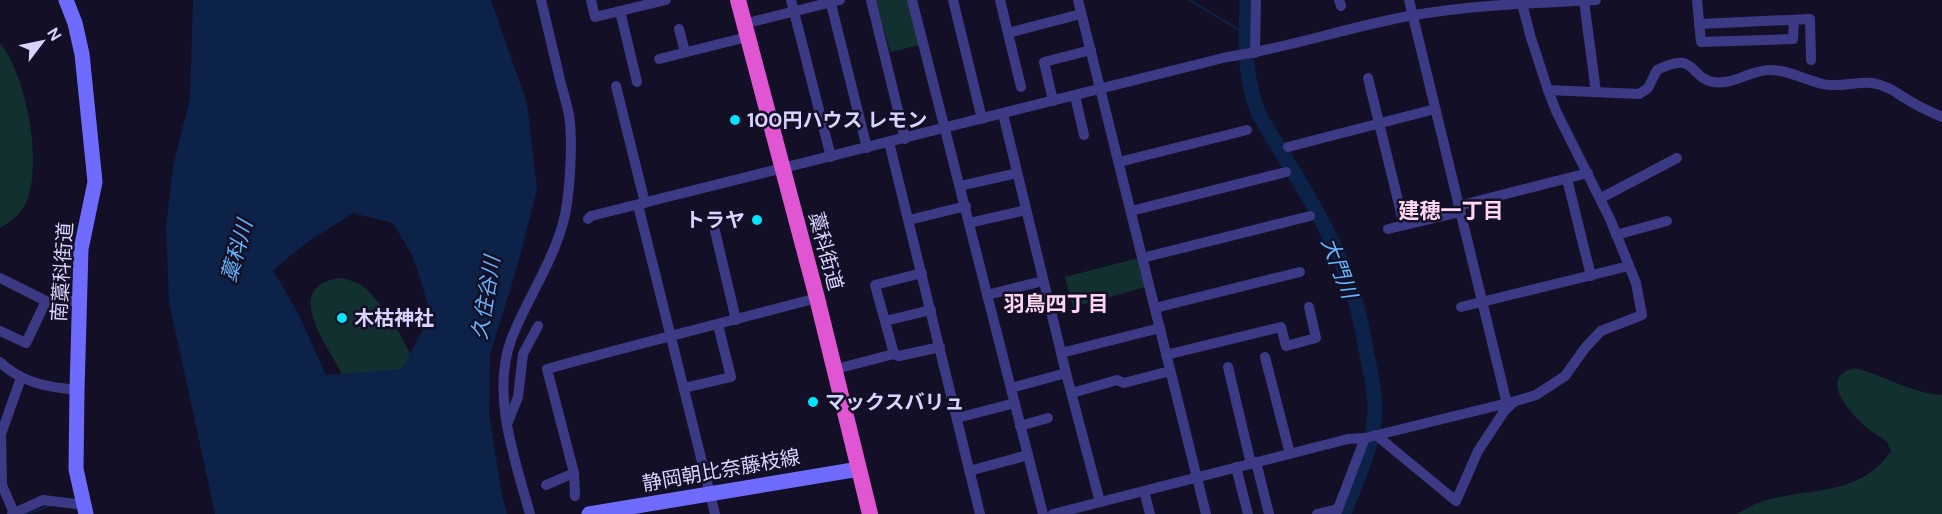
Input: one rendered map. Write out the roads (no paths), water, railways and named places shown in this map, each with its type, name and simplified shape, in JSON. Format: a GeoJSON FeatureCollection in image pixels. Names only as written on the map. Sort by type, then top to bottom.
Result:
{"type":"FeatureCollection","features":[{"type":"Feature","properties":{"kind":"highway","name":"藁科街道"},"geometry":{"type":"LineString","coordinates":[[738,0],[818,298],[870,514]]}},
{"type":"Feature","properties":{"kind":"main road","name":"南藁科街道"},"geometry":{"type":"LineString","coordinates":[[66,0],[75,23],[82,54],[95,182],[81,249],[76,469],[85,509]]}},
{"type":"Feature","properties":{"kind":"main road","name":"静岡朝比奈藤枝線"},"geometry":{"type":"LineString","coordinates":[[589,514],[859,469]]}},
{"type":"Feature","properties":{"kind":"street"},"geometry":{"type":"LineString","coordinates":[[530,514],[508,423],[503,387],[505,361],[519,321],[549,260],[565,216],[570,174],[569,117],[541,0]]}},
{"type":"Feature","properties":{"kind":"street"},"geometry":{"type":"LineString","coordinates":[[591,0],[595,17],[620,11],[639,3],[666,0]]}},
{"type":"Feature","properties":{"kind":"street"},"geometry":{"type":"LineString","coordinates":[[791,0],[831,157]]}},
{"type":"Feature","properties":{"kind":"street"},"geometry":{"type":"LineString","coordinates":[[871,0],[905,138]]}},
{"type":"Feature","properties":{"kind":"street"},"geometry":{"type":"LineString","coordinates":[[912,0],[1043,514]]}},
{"type":"Feature","properties":{"kind":"street"},"geometry":{"type":"LineString","coordinates":[[952,0],[982,119]]}},
{"type":"Feature","properties":{"kind":"street"},"geometry":{"type":"LineString","coordinates":[[1000,0],[1021,87]]}},
{"type":"Feature","properties":{"kind":"street"},"geometry":{"type":"LineString","coordinates":[[1078,0],[1206,514]]}},
{"type":"Feature","properties":{"kind":"street"},"geometry":{"type":"LineString","coordinates":[[1255,53],[1256,0]]}},
{"type":"Feature","properties":{"kind":"street"},"geometry":{"type":"LineString","coordinates":[[1409,0],[1482,303],[1512,402]]}},
{"type":"Feature","properties":{"kind":"street"},"geometry":{"type":"LineString","coordinates":[[588,219],[591,216],[1255,53],[1347,28],[1412,16],[1521,2],[1596,0]]}},
{"type":"Feature","properties":{"kind":"street"},"geometry":{"type":"LineString","coordinates":[[1697,0],[1701,42],[1793,39],[1794,20]]}},
{"type":"Feature","properties":{"kind":"street"},"geometry":{"type":"LineString","coordinates":[[659,59],[685,52],[794,11],[834,1],[867,148]]}},
{"type":"Feature","properties":{"kind":"street"},"geometry":{"type":"LineString","coordinates":[[1584,1],[1596,92]]}},
{"type":"Feature","properties":{"kind":"street"},"geometry":{"type":"LineString","coordinates":[[1053,514],[1072,512],[1100,502],[1236,467],[1536,395],[1565,376],[1585,348],[1601,331],[1642,315],[1639,294],[1617,235],[1601,198],[1556,111],[1521,2]]}},
{"type":"Feature","properties":{"kind":"street"},"geometry":{"type":"LineString","coordinates":[[620,11],[637,82]]}},
{"type":"Feature","properties":{"kind":"street"},"geometry":{"type":"LineString","coordinates":[[1008,33],[1081,14]]}},
{"type":"Feature","properties":{"kind":"street"},"geometry":{"type":"LineString","coordinates":[[1700,24],[1810,19],[1811,60]]}},
{"type":"Feature","properties":{"kind":"street"},"geometry":{"type":"LineString","coordinates":[[679,29],[685,52]]}},
{"type":"Feature","properties":{"kind":"street"},"geometry":{"type":"LineString","coordinates":[[1053,101],[1044,62],[1091,50]]}},
{"type":"Feature","properties":{"kind":"street"},"geometry":{"type":"LineString","coordinates":[[1548,90],[1639,94],[1648,88],[1657,70],[1682,62],[1690,65],[1705,79],[1712,81],[1731,82],[1754,72],[1780,70],[1825,85],[1862,82],[1876,84],[1896,91],[1917,105],[1942,117]]}},
{"type":"Feature","properties":{"kind":"street"},"geometry":{"type":"LineString","coordinates":[[1368,78],[1404,225]]}},
{"type":"Feature","properties":{"kind":"street"},"geometry":{"type":"LineString","coordinates":[[616,86],[671,334],[715,514]]}},
{"type":"Feature","properties":{"kind":"street"},"geometry":{"type":"LineString","coordinates":[[1075,96],[1084,135]]}},
{"type":"Feature","properties":{"kind":"street"},"geometry":{"type":"LineString","coordinates":[[1288,147],[1435,109]]}},
{"type":"Feature","properties":{"kind":"street"},"geometry":{"type":"LineString","coordinates":[[1003,114],[1100,502]]}},
{"type":"Feature","properties":{"kind":"street"},"geometry":{"type":"LineString","coordinates":[[1119,162],[1247,130]]}},
{"type":"Feature","properties":{"kind":"street"},"geometry":{"type":"LineString","coordinates":[[889,142],[980,514]]}},
{"type":"Feature","properties":{"kind":"street"},"geometry":{"type":"LineString","coordinates":[[1601,198],[1677,158]]}},
{"type":"Feature","properties":{"kind":"street"},"geometry":{"type":"LineString","coordinates":[[1131,211],[1286,172]]}},
{"type":"Feature","properties":{"kind":"street"},"geometry":{"type":"LineString","coordinates":[[960,186],[1017,173]]}},
{"type":"Feature","properties":{"kind":"street"},"geometry":{"type":"LineString","coordinates":[[1388,229],[1588,173]]}},
{"type":"Feature","properties":{"kind":"street"},"geometry":{"type":"LineString","coordinates":[[1567,179],[1591,276]]}},
{"type":"Feature","properties":{"kind":"street"},"geometry":{"type":"LineString","coordinates":[[909,220],[966,206]]}},
{"type":"Feature","properties":{"kind":"street"},"geometry":{"type":"LineString","coordinates":[[969,223],[1026,210]]}},
{"type":"Feature","properties":{"kind":"street"},"geometry":{"type":"LineString","coordinates":[[1142,258],[1310,216]]}},
{"type":"Feature","properties":{"kind":"street"},"geometry":{"type":"LineString","coordinates":[[1617,235],[1667,221]]}},
{"type":"Feature","properties":{"kind":"street"},"geometry":{"type":"LineString","coordinates":[[715,231],[736,320]]}},
{"type":"Feature","properties":{"kind":"street"},"geometry":{"type":"LineString","coordinates":[[1461,307],[1629,266]]}},
{"type":"Feature","properties":{"kind":"street"},"geometry":{"type":"LineString","coordinates":[[1155,308],[1300,272]]}},
{"type":"Feature","properties":{"kind":"street"},"geometry":{"type":"LineString","coordinates":[[894,354],[875,285],[922,273]]}},
{"type":"Feature","properties":{"kind":"street"},"geometry":{"type":"LineString","coordinates":[[0,278],[46,301],[80,302]]}},
{"type":"Feature","properties":{"kind":"street"},"geometry":{"type":"LineString","coordinates":[[987,295],[1044,281]]}},
{"type":"Feature","properties":{"kind":"street"},"geometry":{"type":"LineString","coordinates":[[575,496],[574,473],[547,369],[671,334],[718,325],[818,298]]}},
{"type":"Feature","properties":{"kind":"street"},"geometry":{"type":"LineString","coordinates":[[0,331],[26,344],[46,301]]}},
{"type":"Feature","properties":{"kind":"street"},"geometry":{"type":"LineString","coordinates":[[1166,355],[1281,327],[1286,346],[1316,338],[1309,308]]}},
{"type":"Feature","properties":{"kind":"street"},"geometry":{"type":"LineString","coordinates":[[885,321],[931,310]]}},
{"type":"Feature","properties":{"kind":"street"},"geometry":{"type":"LineString","coordinates":[[684,388],[731,376],[718,325]]}},
{"type":"Feature","properties":{"kind":"street"},"geometry":{"type":"LineString","coordinates":[[508,423],[518,397],[523,354],[538,326]]}},
{"type":"Feature","properties":{"kind":"street"},"geometry":{"type":"LineString","coordinates":[[1061,353],[1160,328]]}},
{"type":"Feature","properties":{"kind":"street"},"geometry":{"type":"LineString","coordinates":[[836,369],[894,354],[899,356],[940,347]]}},
{"type":"Feature","properties":{"kind":"street"},"geometry":{"type":"LineString","coordinates":[[1265,357],[1290,454]]}},
{"type":"Feature","properties":{"kind":"street"},"geometry":{"type":"LineString","coordinates":[[0,362],[21,378],[46,387],[77,390]]}},
{"type":"Feature","properties":{"kind":"street"},"geometry":{"type":"LineString","coordinates":[[1228,367],[1269,514]]}},
{"type":"Feature","properties":{"kind":"street"},"geometry":{"type":"LineString","coordinates":[[1072,393],[1117,380],[1124,383],[1170,371]]}},
{"type":"Feature","properties":{"kind":"street"},"geometry":{"type":"LineString","coordinates":[[1011,388],[1066,373]]}},
{"type":"Feature","properties":{"kind":"street"},"geometry":{"type":"LineString","coordinates":[[21,378],[1,434],[2,485],[13,514],[43,500],[85,509]]}},
{"type":"Feature","properties":{"kind":"street"},"geometry":{"type":"LineString","coordinates":[[1371,436],[1456,501],[1469,467],[1483,442],[1512,402]]}},
{"type":"Feature","properties":{"kind":"street"},"geometry":{"type":"LineString","coordinates":[[957,418],[1015,403]]}},
{"type":"Feature","properties":{"kind":"street"},"geometry":{"type":"LineString","coordinates":[[1020,426],[1048,418]]}},
{"type":"Feature","properties":{"kind":"street"},"geometry":{"type":"LineString","coordinates":[[1317,514],[1337,511],[1371,436]]}},
{"type":"Feature","properties":{"kind":"street"},"geometry":{"type":"LineString","coordinates":[[969,471],[1028,455]]}},
{"type":"Feature","properties":{"kind":"street"},"geometry":{"type":"LineString","coordinates":[[1236,467],[1248,514]]}},
{"type":"Feature","properties":{"kind":"street"},"geometry":{"type":"LineString","coordinates":[[546,485],[574,473]]}},
{"type":"Feature","properties":{"kind":"street"},"geometry":{"type":"LineString","coordinates":[[1144,491],[1150,514]]}},
{"type":"Feature","properties":{"kind":"water"},"geometry":{"type":"Polygon","coordinates":[[[193,0],[491,0],[527,103],[537,189],[517,268],[490,354],[489,414],[507,514],[215,514],[169,302],[166,227],[173,166],[190,99],[193,0]],[[353,213],[308,242],[273,270],[298,313],[326,375],[402,369],[431,314],[413,257],[393,223],[353,213]]]}},
{"type":"Feature","properties":{"kind":"waterway"},"geometry":{"type":"LineString","coordinates":[[1189,0],[1246,34]]}},
{"type":"Feature","properties":{"kind":"waterway","name":"大門川"},"geometry":{"type":"LineString","coordinates":[[1247,0],[1247,58],[1254,100],[1259,115],[1312,203],[1336,250],[1358,310],[1372,377],[1375,405],[1372,435],[1344,514]]}},
{"type":"Feature","properties":{"kind":"waterway"},"geometry":{"type":"LineString","coordinates":[[27,514],[52,505]]}},
{"type":"Feature","properties":{"kind":"place","name":"100円ハウス レモン"},"geometry":{"type":"Point","coordinates":[735,120]}},
{"type":"Feature","properties":{"kind":"place","name":"トラヤ"},"geometry":{"type":"Point","coordinates":[757,220]}},
{"type":"Feature","properties":{"kind":"place","name":"木枯神社"},"geometry":{"type":"Point","coordinates":[342,318]}},
{"type":"Feature","properties":{"kind":"place","name":"マックスバリュ"},"geometry":{"type":"Point","coordinates":[813,402]}},
{"type":"Feature","properties":{"kind":"district","name":"建穂一丁目"},"geometry":{"type":"Point","coordinates":[1451,211]}},
{"type":"Feature","properties":{"kind":"district","name":"羽鳥四丁目"},"geometry":{"type":"Point","coordinates":[1056,304]}},
{"type":"Feature","properties":{"kind":"water label","name":"藁科川"},"geometry":{"type":"Point","coordinates":[237,251]}},
{"type":"Feature","properties":{"kind":"water label","name":"久住谷川"},"geometry":{"type":"Point","coordinates":[486,298]}}]}
